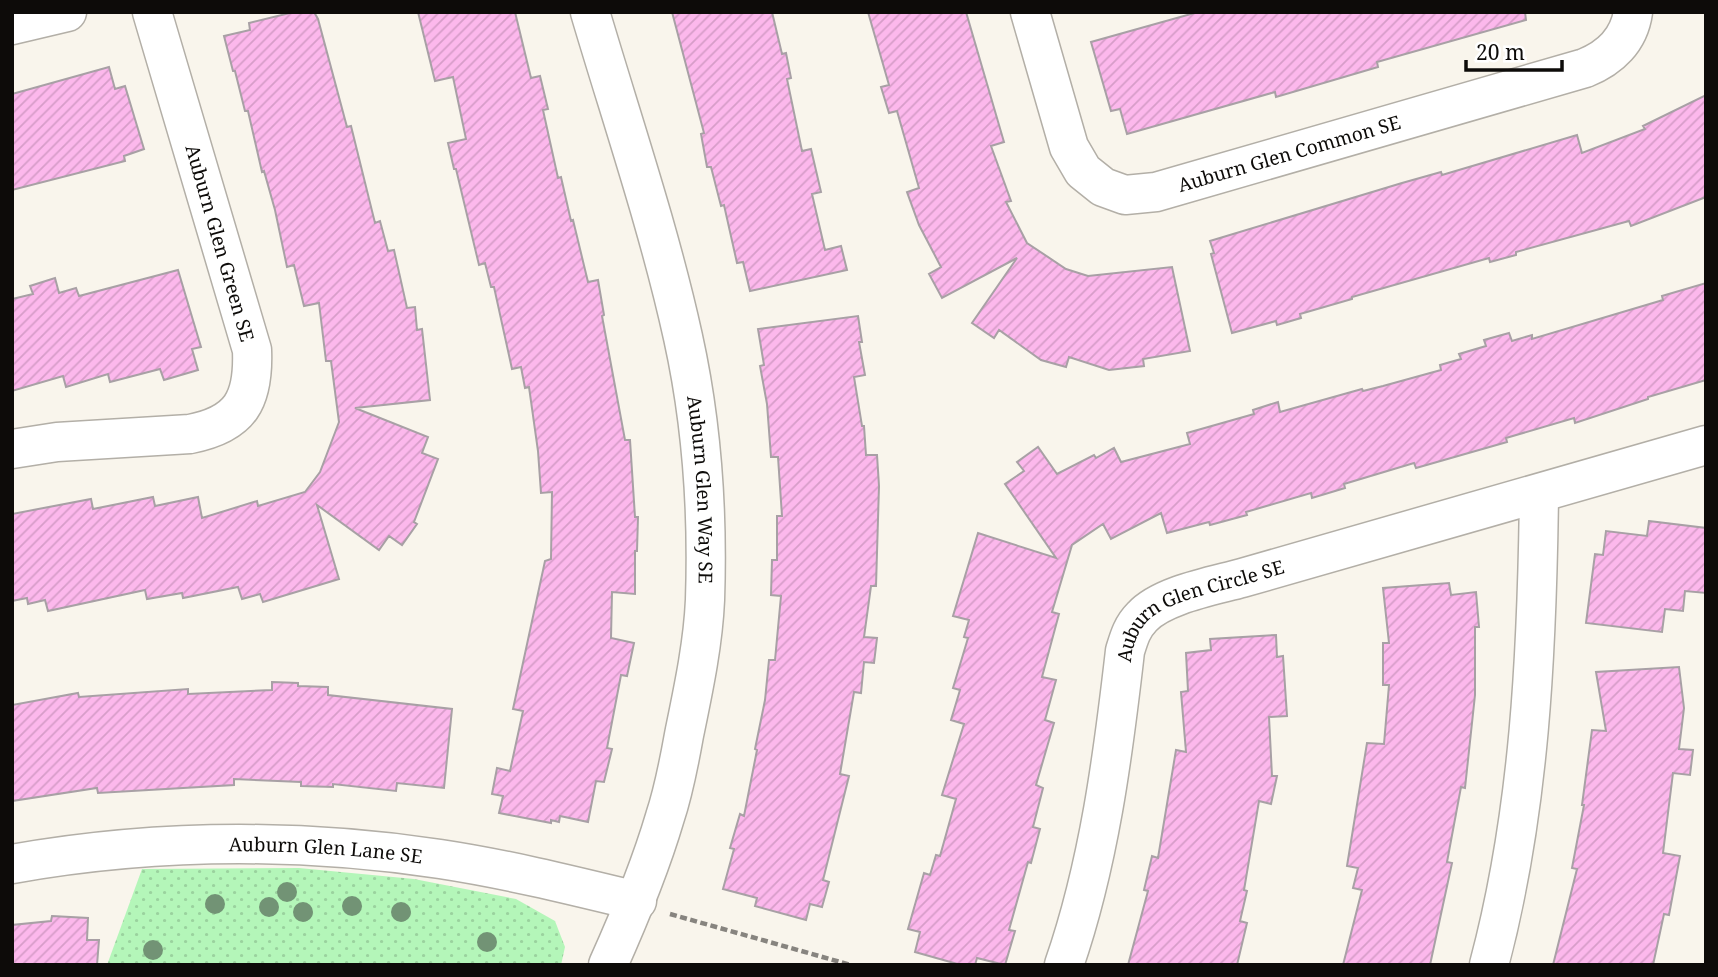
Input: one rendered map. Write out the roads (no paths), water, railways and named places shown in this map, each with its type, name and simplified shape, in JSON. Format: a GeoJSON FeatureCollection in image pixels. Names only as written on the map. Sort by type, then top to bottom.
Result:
{"type":"FeatureCollection","features":[{"type":"Feature","properties":{"kind":"street"},"geometry":{"type":"LineString","coordinates":[[12,25],[66,12]]}},
{"type":"Feature","properties":{"kind":"street","name":"Auburn Glen Green SE"},"geometry":{"type":"LineString","coordinates":[[12,449],[57,442],[190,434],[209,430],[236,415],[249,391],[253,374],[252,350],[152,12]]}},
{"type":"Feature","properties":{"kind":"street","name":"Auburn Glen Way SE"},"geometry":{"type":"LineString","coordinates":[[590,12],[683,338],[698,426],[705,504],[705,601],[696,677],[666,816],[637,901],[608,965]]}},
{"type":"Feature","properties":{"kind":"street","name":"Auburn Glen Common SE"},"geometry":{"type":"LineString","coordinates":[[1030,12],[1069,147],[1083,171],[1103,187],[1125,195],[1156,192],[1585,68],[1600,62],[1615,51],[1626,35],[1633,12]]}},
{"type":"Feature","properties":{"kind":"street","name":"Auburn Glen Circle SE"},"geometry":{"type":"LineString","coordinates":[[1064,965],[1090,869],[1107,785],[1125,651],[1130,633],[1150,609],[1167,600],[1706,445]]}},
{"type":"Feature","properties":{"kind":"street"},"geometry":{"type":"LineString","coordinates":[[1489,965],[1524,785],[1534,683],[1539,494]]}},
{"type":"Feature","properties":{"kind":"street","name":"Auburn Glen Lane SE"},"geometry":{"type":"LineString","coordinates":[[12,864],[131,848],[244,843],[337,847],[440,859],[546,879],[637,901]]}}]}
